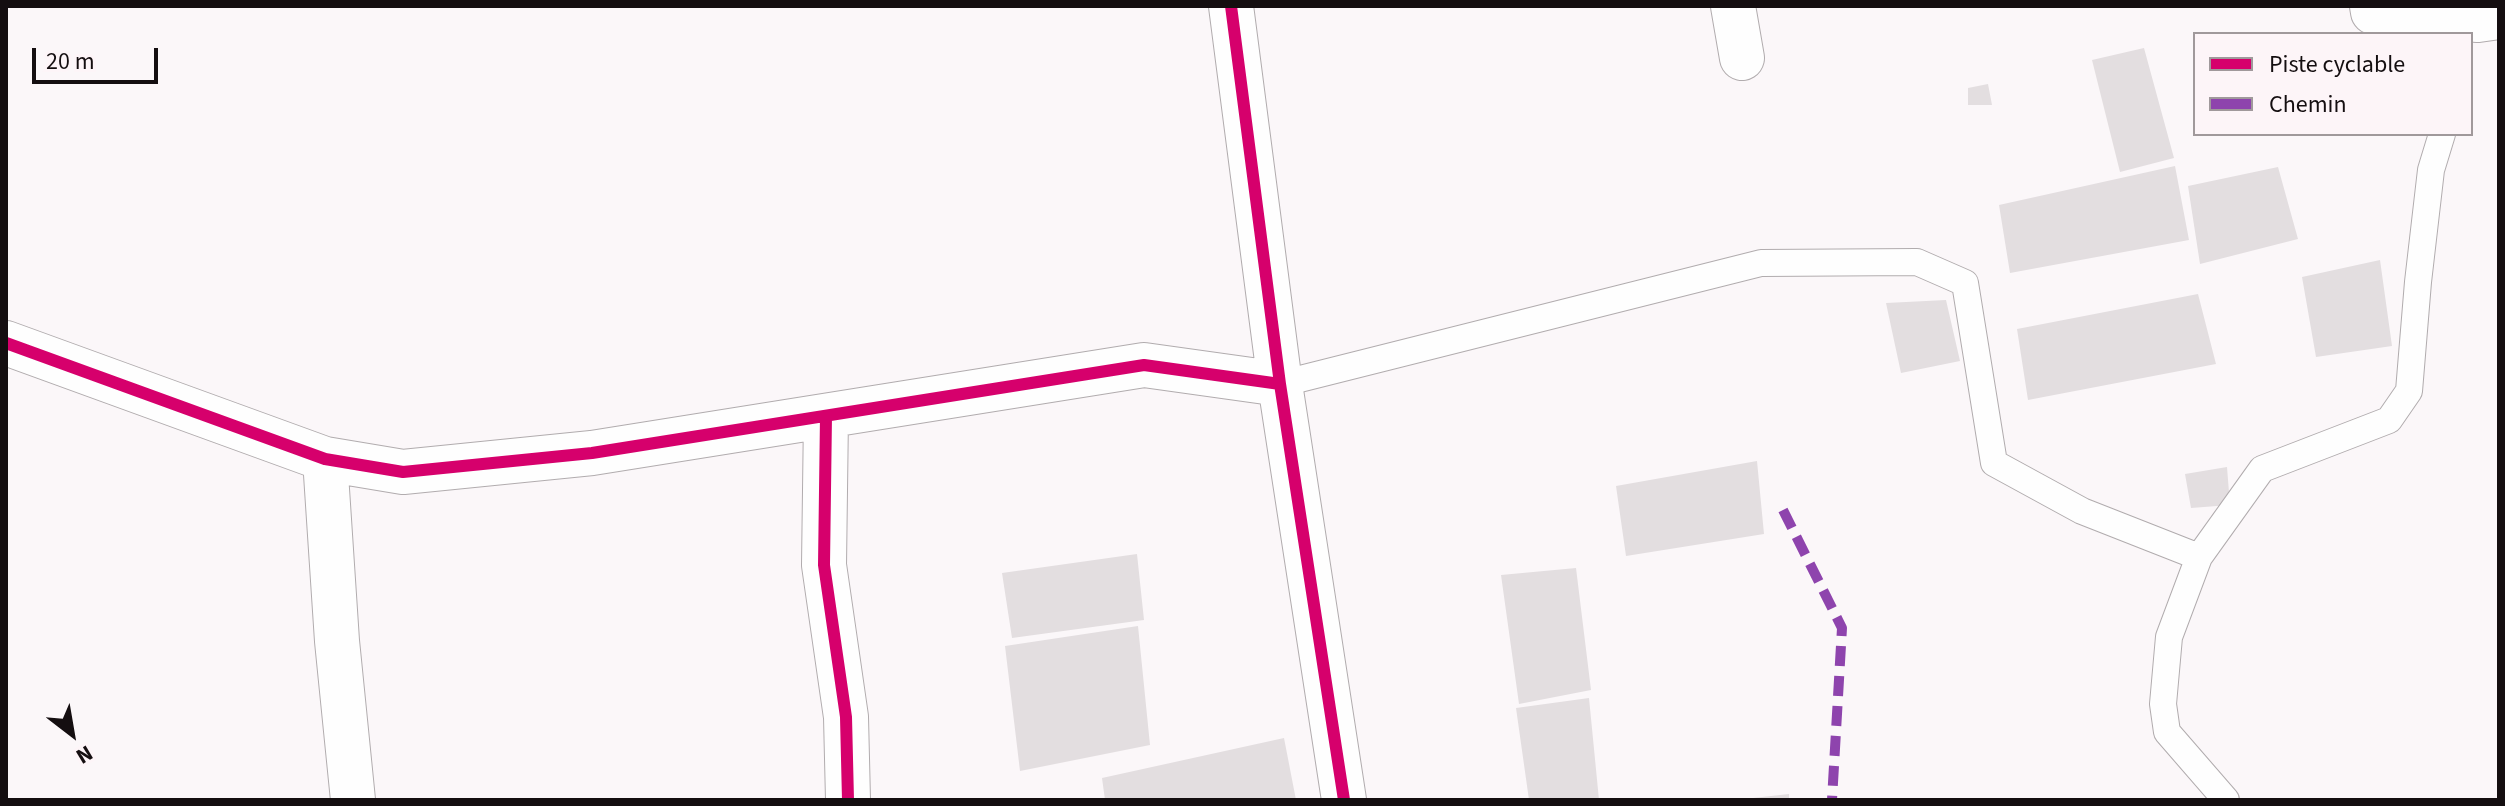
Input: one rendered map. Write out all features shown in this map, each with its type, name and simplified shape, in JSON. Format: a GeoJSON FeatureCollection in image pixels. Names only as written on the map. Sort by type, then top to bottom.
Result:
{"type":"FeatureCollection","features":[{"type":"Feature","properties":{"kind":"street"},"geometry":{"type":"LineString","coordinates":[[1231,6],[1280,384],[1344,800]]}},
{"type":"Feature","properties":{"kind":"street"},"geometry":{"type":"LineString","coordinates":[[1733,6],[1742,58]]}},
{"type":"Feature","properties":{"kind":"street"},"geometry":{"type":"LineString","coordinates":[[2372,6],[2373,12],[2483,27]]}},
{"type":"Feature","properties":{"kind":"street"},"geometry":{"type":"LineString","coordinates":[[6,343],[325,459],[403,472],[592,453],[1144,365],[1280,384]]}},
{"type":"Feature","properties":{"kind":"street"},"geometry":{"type":"LineString","coordinates":[[826,416],[824,565],[846,717],[848,800]]}},
{"type":"Feature","properties":{"kind":"street"},"geometry":{"type":"LineString","coordinates":[[325,459],[337,641],[353,800]]}},
{"type":"Feature","properties":{"kind":"lane"},"geometry":{"type":"LineString","coordinates":[[2226,800],[2167,732],[2163,704],[2169,637],[2199,557],[2262,469],[2389,420],[2409,391],[2431,170],[2441,136]]}},
{"type":"Feature","properties":{"kind":"lane"},"geometry":{"type":"LineString","coordinates":[[1280,384],[1761,263],[1917,262],[1965,283],[1994,463],[2082,511],[2199,557]]}},
{"type":"Feature","properties":{"kind":"building"},"geometry":{"type":"Polygon","coordinates":[[[2144,48],[2174,158],[2120,172],[2092,60],[2144,48]]]}},
{"type":"Feature","properties":{"kind":"building"},"geometry":{"type":"Polygon","coordinates":[[[1988,84],[1992,105],[1968,105],[1968,88],[1988,84]]]}},
{"type":"Feature","properties":{"kind":"building"},"geometry":{"type":"Polygon","coordinates":[[[2175,166],[2189,240],[2010,273],[1999,205],[2175,166]]]}},
{"type":"Feature","properties":{"kind":"building"},"geometry":{"type":"Polygon","coordinates":[[[2278,167],[2298,239],[2200,264],[2188,186],[2278,167]]]}},
{"type":"Feature","properties":{"kind":"building"},"geometry":{"type":"Polygon","coordinates":[[[2380,260],[2392,346],[2316,357],[2302,277],[2380,260]]]}},
{"type":"Feature","properties":{"kind":"building"},"geometry":{"type":"Polygon","coordinates":[[[2198,294],[2216,364],[2028,400],[2017,329],[2198,294]]]}},
{"type":"Feature","properties":{"kind":"building"},"geometry":{"type":"Polygon","coordinates":[[[1946,300],[1960,361],[1901,373],[1886,303],[1946,300]]]}},
{"type":"Feature","properties":{"kind":"building"},"geometry":{"type":"Polygon","coordinates":[[[1757,461],[1764,534],[1626,556],[1616,486],[1757,461]]]}},
{"type":"Feature","properties":{"kind":"building"},"geometry":{"type":"Polygon","coordinates":[[[2227,467],[2230,505],[2191,508],[2185,474],[2227,467]]]}},
{"type":"Feature","properties":{"kind":"building"},"geometry":{"type":"Polygon","coordinates":[[[1137,554],[1144,620],[1012,638],[1002,573],[1137,554]]]}},
{"type":"Feature","properties":{"kind":"building"},"geometry":{"type":"Polygon","coordinates":[[[1576,568],[1591,690],[1519,704],[1501,575],[1576,568]]]}},
{"type":"Feature","properties":{"kind":"building"},"geometry":{"type":"Polygon","coordinates":[[[1138,626],[1150,745],[1020,771],[1005,646],[1138,626]]]}},
{"type":"Feature","properties":{"kind":"building"},"geometry":{"type":"Polygon","coordinates":[[[1589,698],[1599,800],[1529,800],[1516,708],[1589,698]]]}},
{"type":"Feature","properties":{"kind":"building"},"geometry":{"type":"Polygon","coordinates":[[[1284,738],[1296,800],[1105,800],[1102,778],[1284,738]]]}},
{"type":"Feature","properties":{"kind":"building"},"geometry":{"type":"Polygon","coordinates":[[[1789,794],[1789,800],[1753,800],[1753,798],[1789,794]]]}},
{"type":"Feature","properties":{"kind":"marked path"},"geometry":{"type":"LineString","coordinates":[[1783,510],[1842,628],[1832,800]]}},
{"type":"Feature","properties":{"kind":"cycle path"},"geometry":{"type":"LineString","coordinates":[[1231,6],[1280,384],[1344,800]]}},
{"type":"Feature","properties":{"kind":"cycle path"},"geometry":{"type":"LineString","coordinates":[[6,343],[325,459],[403,472],[592,453],[1144,365],[1280,384]]}},
{"type":"Feature","properties":{"kind":"cycle path"},"geometry":{"type":"LineString","coordinates":[[826,416],[824,565],[846,717],[848,800]]}}]}
